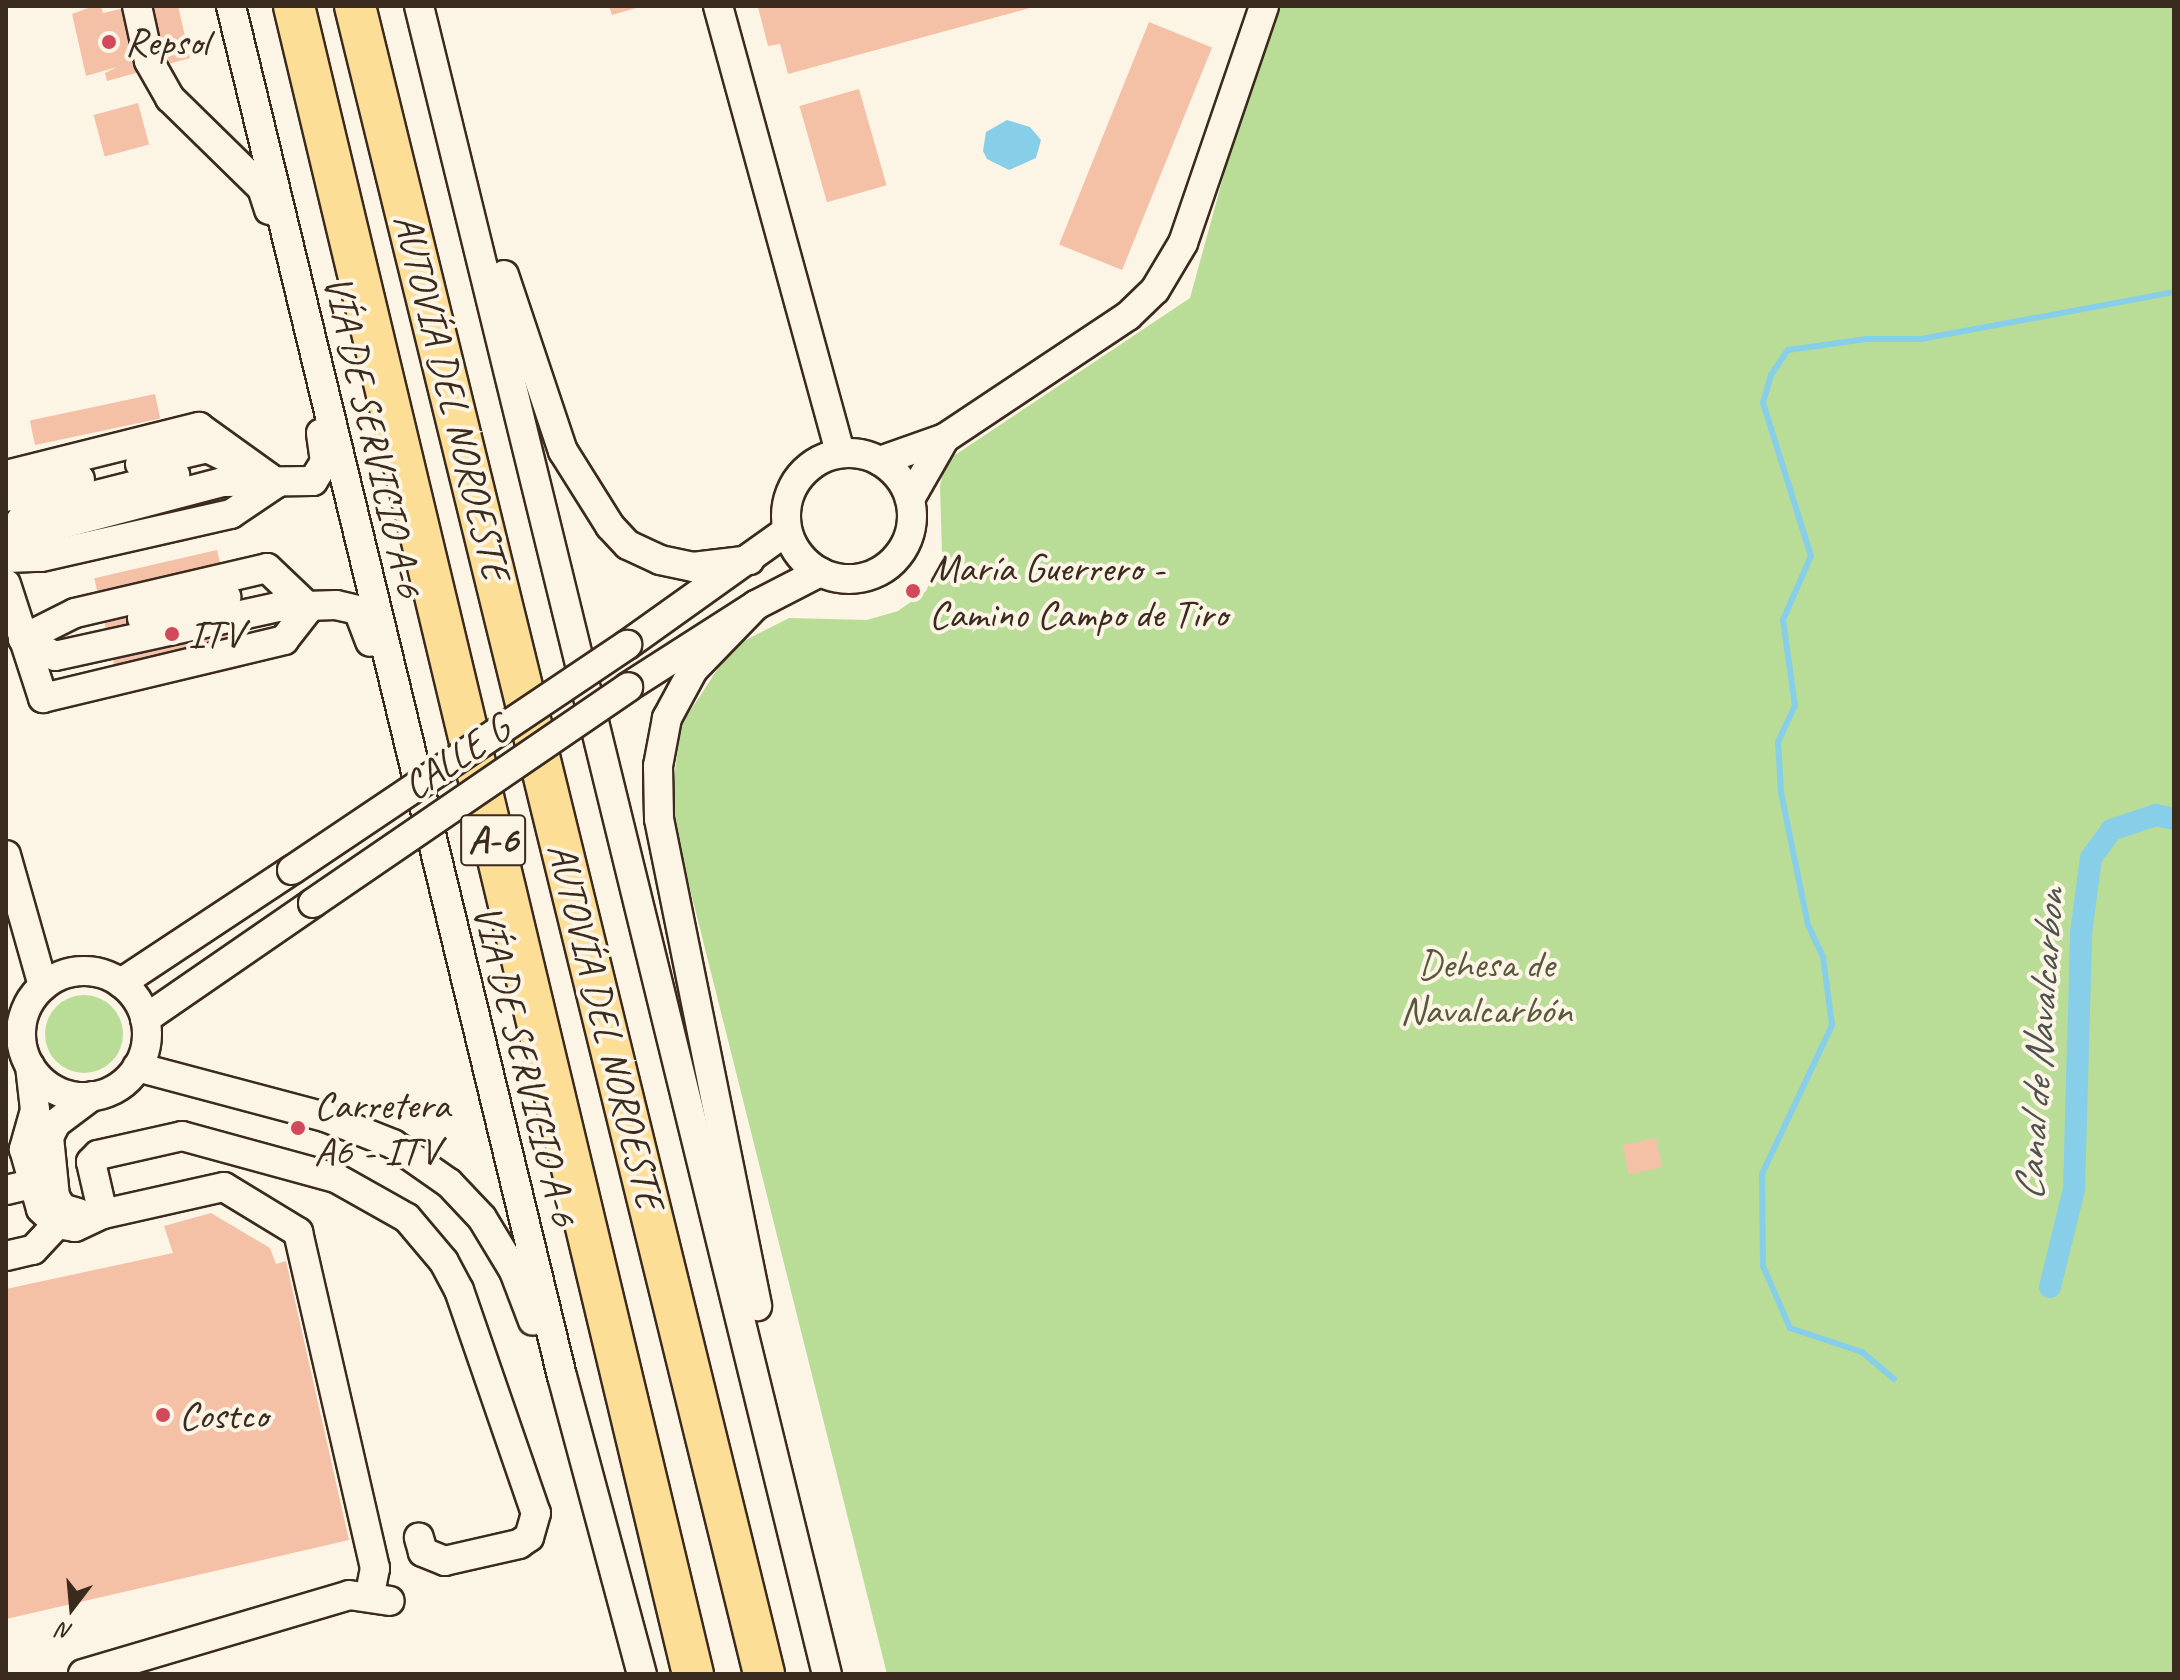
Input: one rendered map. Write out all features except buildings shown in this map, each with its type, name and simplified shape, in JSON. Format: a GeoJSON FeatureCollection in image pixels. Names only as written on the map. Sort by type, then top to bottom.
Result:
{"type":"FeatureCollection","features":[{"type":"Feature","properties":{"kind":"highway","name":"AUTOVÍA DEL NOROESTE"},"geometry":{"type":"LineString","coordinates":[[294,6],[693,1674]]}},
{"type":"Feature","properties":{"kind":"highway","name":"AUTOVÍA DEL NOROESTE"},"geometry":{"type":"LineString","coordinates":[[355,6],[764,1674]]}},
{"type":"Feature","properties":{"kind":"highway"},"geometry":{"type":"LineString","coordinates":[[368,6],[560,791],[562,845]]}},
{"type":"Feature","properties":{"kind":"street"},"geometry":{"type":"LineString","coordinates":[[6,555],[277,483],[313,481],[325,462],[309,331],[262,188],[170,98],[149,61],[137,6]]}},
{"type":"Feature","properties":{"kind":"street","name":"VÍA DE SERVICIO A-6"},"geometry":{"type":"LineString","coordinates":[[231,6],[403,730],[562,1376],[642,1674]]}},
{"type":"Feature","properties":{"kind":"street"},"geometry":{"type":"LineString","coordinates":[[419,6],[827,1674]]}},
{"type":"Feature","properties":{"kind":"street"},"geometry":{"type":"LineString","coordinates":[[436,6],[508,291],[563,451],[610,526],[628,545],[660,560],[693,567],[750,560]]}},
{"type":"Feature","properties":{"kind":"street"},"geometry":{"type":"LineString","coordinates":[[718,6],[840,453]]}},
{"type":"Feature","properties":{"kind":"street"},"geometry":{"type":"LineString","coordinates":[[945,438],[910,499],[911,533],[893,562],[858,579],[820,572],[799,555],[787,531],[786,507],[798,478],[817,462],[840,453],[880,461],[945,438],[1128,316],[1155,290],[1183,243],[1264,6]]}},
{"type":"Feature","properties":{"kind":"street"},"geometry":{"type":"LineString","coordinates":[[6,475],[199,427],[277,483]]}},
{"type":"Feature","properties":{"kind":"street"},"geometry":{"type":"LineString","coordinates":[[6,497],[207,448],[277,483]]}},
{"type":"Feature","properties":{"kind":"street"},"geometry":{"type":"LineString","coordinates":[[880,461],[910,499]]}},
{"type":"Feature","properties":{"kind":"street"},"geometry":{"type":"LineString","coordinates":[[6,544],[25,513],[217,464],[277,483]]}},
{"type":"Feature","properties":{"kind":"street","name":"CALLE G"},"geometry":{"type":"LineString","coordinates":[[121,983],[627,645],[787,531]]}},
{"type":"Feature","properties":{"kind":"street"},"geometry":{"type":"LineString","coordinates":[[23,639],[75,613],[267,568],[309,608]]}},
{"type":"Feature","properties":{"kind":"street","name":"CALLE G"},"geometry":{"type":"LineString","coordinates":[[145,1019],[647,674],[756,605],[820,572]]}},
{"type":"Feature","properties":{"kind":"street"},"geometry":{"type":"LineString","coordinates":[[6,584],[43,698],[284,640],[309,608]]}},
{"type":"Feature","properties":{"kind":"street"},"geometry":{"type":"LineString","coordinates":[[23,639],[55,656],[277,607],[336,605],[358,610],[403,730]]}},
{"type":"Feature","properties":{"kind":"street"},"geometry":{"type":"LineString","coordinates":[[756,605],[693,670],[667,718],[658,766],[659,819],[763,1336],[843,1674]]}},
{"type":"Feature","properties":{"kind":"street"},"geometry":{"type":"LineString","coordinates":[[6,855],[43,986]]}},
{"type":"Feature","properties":{"kind":"street"},"geometry":{"type":"LineString","coordinates":[[83,1674],[135,1667],[349,1595],[380,1598],[298,1232],[224,1187],[103,1214],[75,1227],[57,1224],[18,1187],[35,1110],[17,1044],[25,1012],[43,986],[65,974],[90,971],[121,983],[145,1019],[145,1052],[126,1081],[92,1096],[56,1123],[49,1137],[55,1197],[62,1208],[103,1214]]}},
{"type":"Feature","properties":{"kind":"street"},"geometry":{"type":"LineString","coordinates":[[17,1044],[57,1091],[92,1096]]}},
{"type":"Feature","properties":{"kind":"street"},"geometry":{"type":"LineString","coordinates":[[137,1067],[325,1117],[393,1144],[449,1183],[482,1218],[514,1271],[562,1376]]}},
{"type":"Feature","properties":{"kind":"street"},"geometry":{"type":"LineString","coordinates":[[103,1214],[91,1162],[98,1155],[182,1136],[336,1178],[407,1218],[444,1262],[459,1290],[536,1513],[529,1537],[519,1544],[445,1561],[423,1552],[419,1538]]}},
{"type":"Feature","properties":{"kind":"street"},"geometry":{"type":"LineString","coordinates":[[6,1256],[33,1250],[57,1224]]}},
{"type":"Feature","properties":{"kind":"green space","name":"Dehesa de Navalcarbón"},"geometry":{"type":"Polygon","coordinates":[[[1270,6],[2174,6],[2174,1674],[887,1674],[670,809],[681,725],[732,647],[789,618],[867,620],[898,611],[926,591],[942,555],[940,486],[946,461],[1190,298],[1270,6]]]}},
{"type":"Feature","properties":{"kind":"green space"},"geometry":{"type":"Polygon","coordinates":[[[76,995],[92,995],[106,1001],[117,1012],[123,1034],[117,1056],[106,1067],[92,1073],[76,1073],[62,1067],[51,1056],[45,1042],[45,1026],[51,1012],[62,1001],[76,995]]]}},
{"type":"Feature","properties":{"kind":"water"},"geometry":{"type":"Polygon","coordinates":[[[1007,120],[1030,127],[1041,140],[1036,158],[1009,170],[987,159],[983,151],[986,132],[1007,120]]]}},
{"type":"Feature","properties":{"kind":"waterway"},"geometry":{"type":"LineString","coordinates":[[1894,1379],[1862,1352],[1790,1328],[1763,1266],[1762,1174],[1832,1025],[1823,957],[1808,925],[1781,792],[1778,742],[1795,706],[1783,620],[1811,556],[1763,403],[1771,375],[1788,350],[1866,339],[1921,339],[2174,292]]}},
{"type":"Feature","properties":{"kind":"waterway","name":"Canal de Navalcarbon"},"geometry":{"type":"LineString","coordinates":[[2050,1287],[2074,1189],[2081,933],[2091,858],[2111,830],[2156,815],[2174,819]]}},
{"type":"Feature","properties":{"kind":"place","name":"Repsol"},"geometry":{"type":"Point","coordinates":[109,42]}},
{"type":"Feature","properties":{"kind":"place","name":"María Guerrero - Camino Campo de Tiro"},"geometry":{"type":"Point","coordinates":[913,591]}},
{"type":"Feature","properties":{"kind":"place","name":"ITV"},"geometry":{"type":"Point","coordinates":[172,634]}},
{"type":"Feature","properties":{"kind":"place","name":"Carretera A6 - ITV"},"geometry":{"type":"Point","coordinates":[298,1128]}},
{"type":"Feature","properties":{"kind":"place","name":"Costco"},"geometry":{"type":"Point","coordinates":[163,1415]}}]}
